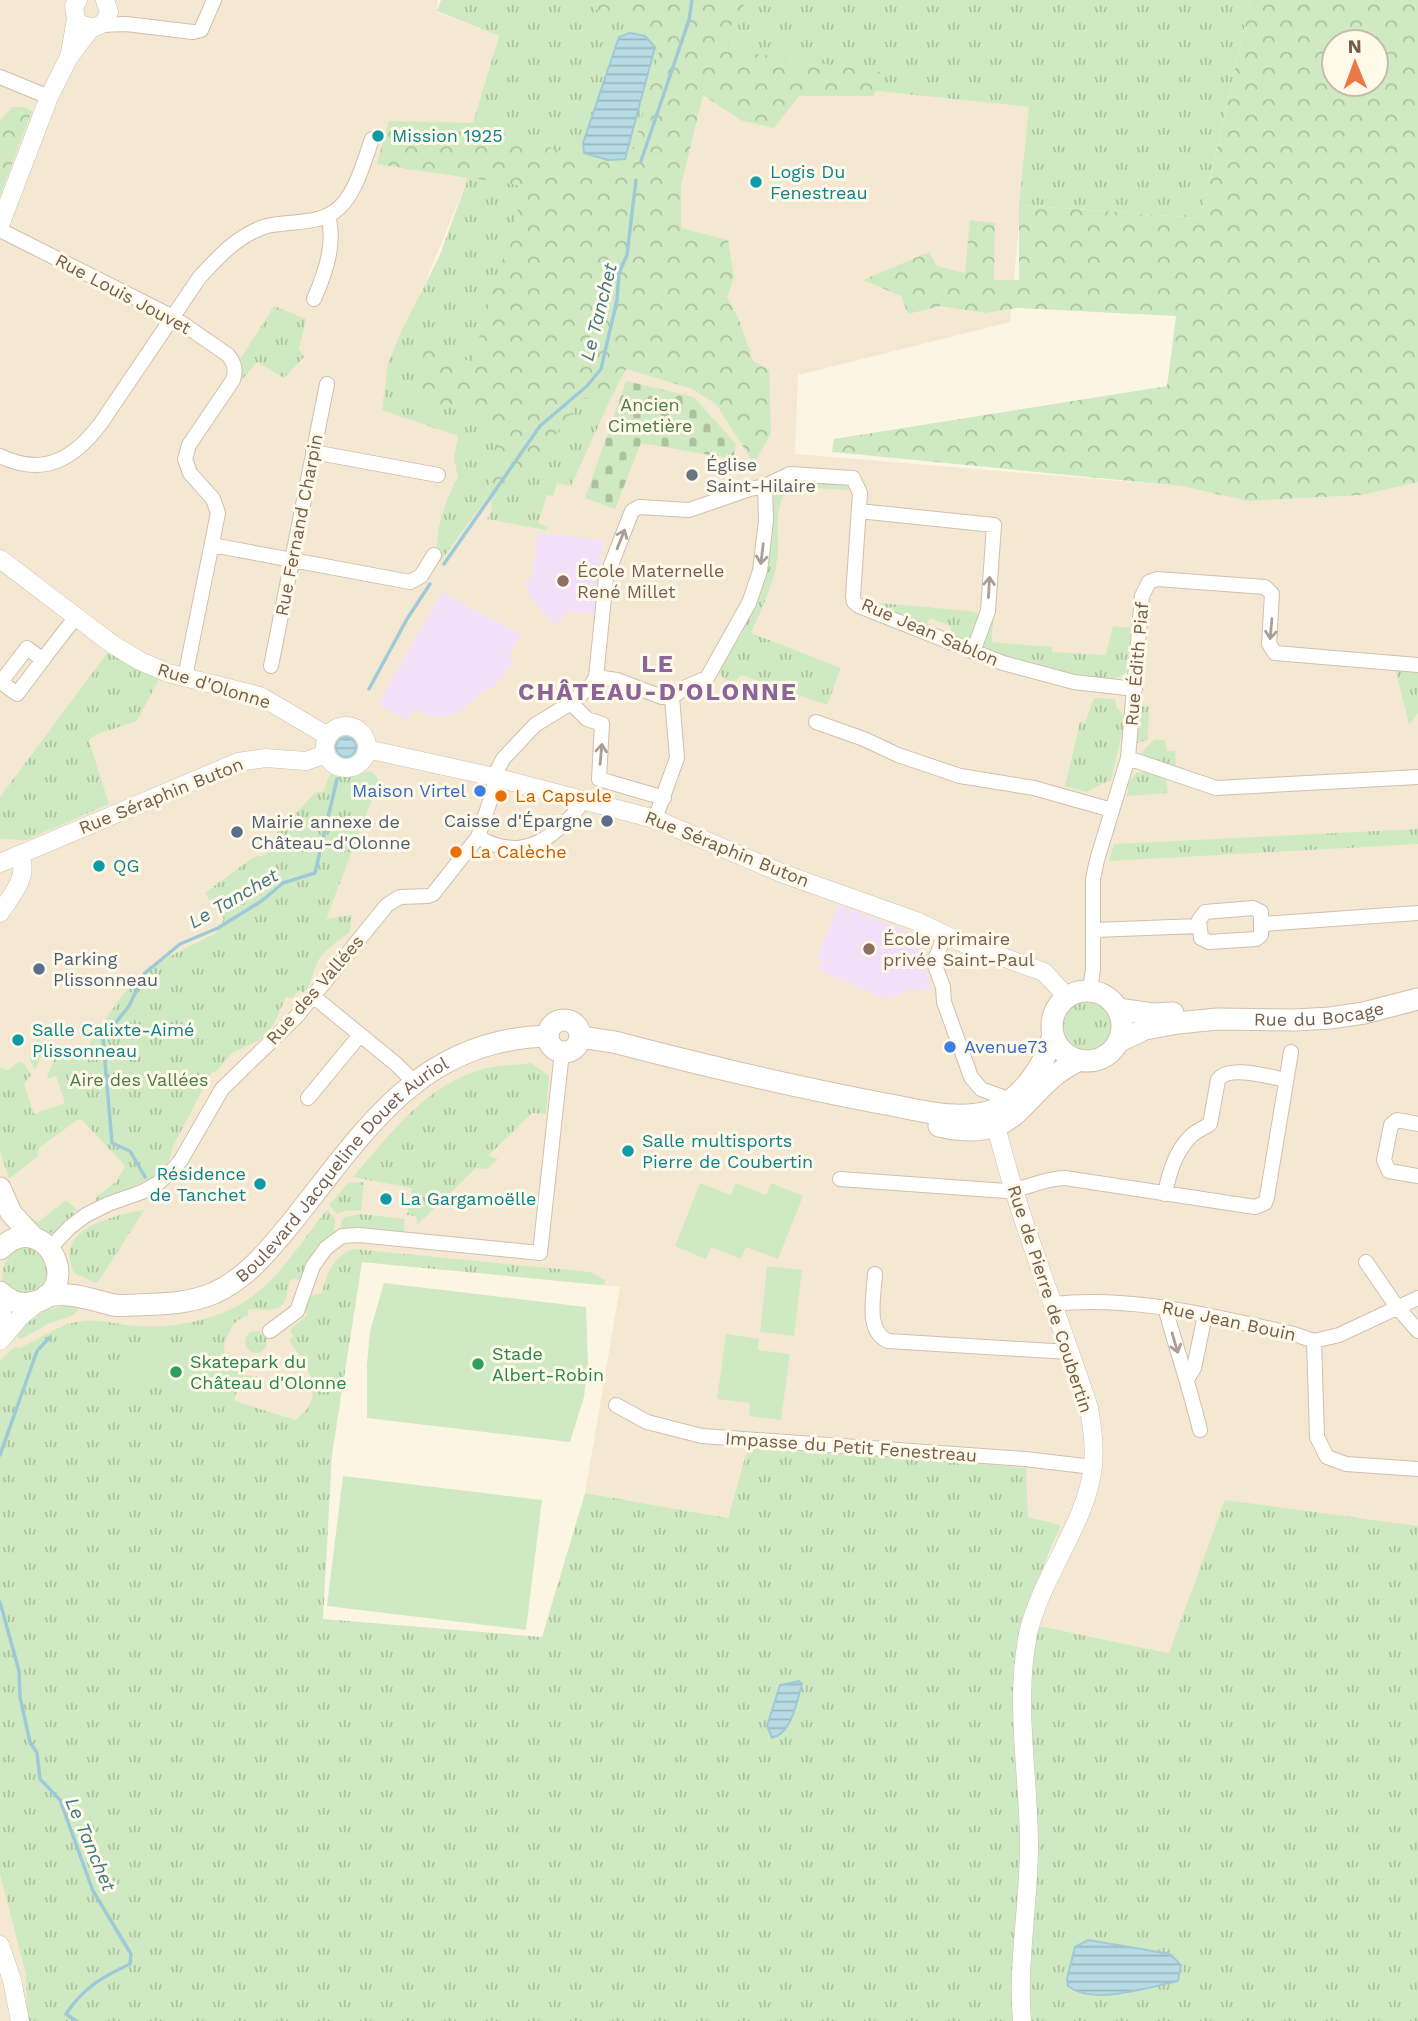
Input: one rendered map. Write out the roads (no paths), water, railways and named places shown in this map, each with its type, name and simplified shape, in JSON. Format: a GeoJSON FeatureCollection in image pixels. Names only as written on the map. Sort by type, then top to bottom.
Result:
{"type":"FeatureCollection","features":[{"type":"Feature","properties":{"kind":"main road"},"geometry":{"type":"LineString","coordinates":[[1090,991],[1106,996],[1118,1009],[1122,1025],[1118,1042],[1102,1057],[1080,1060],[1058,1072],[1023,1108],[1000,1112],[1041,1065],[1053,1035],[1054,1014],[1067,997],[1074,993],[1090,991]]}},
{"type":"Feature","properties":{"kind":"main road","name":"Rue du Bocage"},"geometry":{"type":"LineString","coordinates":[[1118,1042],[1145,1029],[1217,1019],[1330,1018],[1364,1013],[1418,999]]}},
{"type":"Feature","properties":{"kind":"main road","name":"Rue du Bocage"},"geometry":{"type":"LineString","coordinates":[[1118,1009],[1152,1014],[1194,1014],[1217,1019]]}},
{"type":"Feature","properties":{"kind":"main road","name":"Boulevard Jacqueline Douet Auriol"},"geometry":{"type":"LineString","coordinates":[[0,1292],[12,1301],[21,1303],[76,1294],[118,1306],[164,1305],[189,1301],[219,1290],[246,1273],[273,1245],[378,1115],[414,1082],[443,1063],[472,1050],[514,1039],[555,1044],[551,1027],[565,1020],[574,1024],[580,1037],[614,1042],[836,1095],[950,1128],[978,1131],[1000,1112]]}},
{"type":"Feature","properties":{"kind":"main road"},"geometry":{"type":"LineString","coordinates":[[1053,1035],[1063,1051],[1080,1060]]}},
{"type":"Feature","properties":{"kind":"main road"},"geometry":{"type":"LineString","coordinates":[[0,1188],[11,1213],[42,1243],[58,1269],[56,1284],[43,1298]]}},
{"type":"Feature","properties":{"kind":"main road"},"geometry":{"type":"LineString","coordinates":[[0,1249],[14,1239],[42,1243]]}},
{"type":"Feature","properties":{"kind":"main road","name":"Boulevard Jacqueline Douet Auriol"},"geometry":{"type":"LineString","coordinates":[[58,1269],[77,1282],[138,1305]]}},
{"type":"Feature","properties":{"kind":"street"},"geometry":{"type":"LineString","coordinates":[[0,228],[49,97],[91,10],[126,24],[193,32],[201,30],[214,0]]}},
{"type":"Feature","properties":{"kind":"street"},"geometry":{"type":"LineString","coordinates":[[0,77],[49,97]]}},
{"type":"Feature","properties":{"kind":"street"},"geometry":{"type":"LineString","coordinates":[[0,456],[26,465],[45,464],[75,452],[87,442],[199,278],[228,248],[243,237],[269,226],[327,216],[345,201],[372,139]]}},
{"type":"Feature","properties":{"kind":"street"},"geometry":{"type":"LineString","coordinates":[[314,299],[332,242],[332,230],[327,216]]}},
{"type":"Feature","properties":{"kind":"street","name":"Rue Louis Jouvet"},"geometry":{"type":"LineString","coordinates":[[0,228],[173,317],[228,355],[234,365],[233,380],[189,445],[185,459],[190,473],[217,506],[218,513],[185,677]]}},
{"type":"Feature","properties":{"kind":"street","name":"Rue Fernand Charpin"},"geometry":{"type":"LineString","coordinates":[[271,666],[327,384]]}},
{"type":"Feature","properties":{"kind":"street"},"geometry":{"type":"LineString","coordinates":[[313,452],[438,475]]}},
{"type":"Feature","properties":{"kind":"street","name":"Rue Jean Sablon"},"geometry":{"type":"LineString","coordinates":[[765,486],[790,474],[853,478],[859,487],[854,602],[859,606],[973,652],[1064,680],[1135,689]]}},
{"type":"Feature","properties":{"kind":"street"},"geometry":{"type":"LineString","coordinates":[[494,777],[503,759],[535,725],[571,703],[591,686],[596,677],[606,578],[632,511],[639,507],[690,510],[765,486],[766,521],[760,571],[749,603],[707,678],[686,687],[672,697],[662,697],[617,680],[596,677]]}},
{"type":"Feature","properties":{"kind":"street"},"geometry":{"type":"LineString","coordinates":[[859,511],[994,525],[988,611],[973,652]]}},
{"type":"Feature","properties":{"kind":"street"},"geometry":{"type":"LineString","coordinates":[[212,545],[410,582],[422,576],[433,555]]}},
{"type":"Feature","properties":{"kind":"street","name":"Rue d'Olonne"},"geometry":{"type":"LineString","coordinates":[[0,559],[140,661],[160,670],[260,696],[327,745]]}},
{"type":"Feature","properties":{"kind":"street","name":"Rue Édith Piaf"},"geometry":{"type":"LineString","coordinates":[[1090,991],[1094,930],[1093,879],[1128,758],[1142,596],[1149,582],[1157,579],[1265,587],[1273,599],[1271,649],[1275,653],[1418,665]]}},
{"type":"Feature","properties":{"kind":"street"},"geometry":{"type":"LineString","coordinates":[[43,660],[77,616]]}},
{"type":"Feature","properties":{"kind":"street"},"geometry":{"type":"LineString","coordinates":[[655,819],[677,758],[672,697]]}},
{"type":"Feature","properties":{"kind":"street"},"geometry":{"type":"LineString","coordinates":[[571,703],[587,719],[602,724],[599,779],[664,798]]}},
{"type":"Feature","properties":{"kind":"street"},"geometry":{"type":"LineString","coordinates":[[816,722],[864,739],[898,755],[960,776],[1034,788],[1112,810]]}},
{"type":"Feature","properties":{"kind":"street"},"geometry":{"type":"LineString","coordinates":[[339,727],[353,727],[363,736],[366,749],[360,762],[348,767],[335,764],[327,745],[339,727]]}},
{"type":"Feature","properties":{"kind":"street","name":"Rue Séraphin Buton"},"geometry":{"type":"LineString","coordinates":[[0,863],[238,762],[266,758],[301,762],[327,745]]}},
{"type":"Feature","properties":{"kind":"street","name":"Rue Séraphin Buton"},"geometry":{"type":"LineString","coordinates":[[366,749],[494,777],[655,819],[783,874],[821,886],[1044,972],[1067,997]]}},
{"type":"Feature","properties":{"kind":"street"},"geometry":{"type":"LineString","coordinates":[[1128,758],[1216,788],[1418,777]]}},
{"type":"Feature","properties":{"kind":"street","name":"Rue des Vallées"},"geometry":{"type":"LineString","coordinates":[[42,1243],[86,1215],[150,1188],[172,1171],[222,1088],[314,997],[387,905],[400,897],[433,894],[478,837],[494,789],[494,777]]}},
{"type":"Feature","properties":{"kind":"street"},"geometry":{"type":"LineString","coordinates":[[478,837],[506,849],[528,848],[548,837],[578,809],[583,800]]}},
{"type":"Feature","properties":{"kind":"street"},"geometry":{"type":"LineString","coordinates":[[0,851],[18,855],[22,860],[23,874],[0,913]]}},
{"type":"Feature","properties":{"kind":"street"},"geometry":{"type":"LineString","coordinates":[[1253,908],[1261,912],[1263,924],[1261,935],[1256,939],[1209,942],[1201,938],[1199,926],[1199,920],[1205,912],[1253,908]]}},
{"type":"Feature","properties":{"kind":"street"},"geometry":{"type":"LineString","coordinates":[[1263,924],[1418,913]]}},
{"type":"Feature","properties":{"kind":"street"},"geometry":{"type":"LineString","coordinates":[[1094,930],[1199,926]]}},
{"type":"Feature","properties":{"kind":"street"},"geometry":{"type":"LineString","coordinates":[[945,934],[935,955],[944,1002],[971,1077],[1000,1112]]}},
{"type":"Feature","properties":{"kind":"street"},"geometry":{"type":"LineString","coordinates":[[314,997],[404,1070],[414,1082]]}},
{"type":"Feature","properties":{"kind":"street"},"geometry":{"type":"LineString","coordinates":[[308,1098],[360,1035]]}},
{"type":"Feature","properties":{"kind":"street"},"geometry":{"type":"LineString","coordinates":[[270,1331],[297,1311],[319,1256],[342,1236],[359,1235],[540,1253],[555,1044]]}},
{"type":"Feature","properties":{"kind":"street"},"geometry":{"type":"LineString","coordinates":[[839,1179],[1014,1191],[1054,1178],[1065,1178],[1249,1207],[1265,1202],[1291,1052]]}},
{"type":"Feature","properties":{"kind":"street"},"geometry":{"type":"LineString","coordinates":[[1165,1194],[1170,1170],[1181,1149],[1190,1137],[1210,1124],[1221,1075],[1231,1071],[1286,1080]]}},
{"type":"Feature","properties":{"kind":"street","name":"Rue de Pierre de Coubertin"},"geometry":{"type":"LineString","coordinates":[[1000,1112],[1014,1191],[1089,1408],[1094,1438],[1093,1467],[1088,1489],[1035,1606],[1023,1671],[1021,1711],[1029,1854],[1021,1969],[1022,2021]]}},
{"type":"Feature","properties":{"kind":"street"},"geometry":{"type":"LineString","coordinates":[[1418,1124],[1397,1120],[1391,1125],[1384,1160],[1389,1171],[1418,1177]]}},
{"type":"Feature","properties":{"kind":"street"},"geometry":{"type":"LineString","coordinates":[[1366,1262],[1397,1307],[1418,1331]]}},
{"type":"Feature","properties":{"kind":"street"},"geometry":{"type":"LineString","coordinates":[[875,1274],[873,1323],[875,1331],[888,1341],[1069,1352]]}},
{"type":"Feature","properties":{"kind":"street"},"geometry":{"type":"LineString","coordinates":[[0,1342],[21,1316],[43,1298]]}},
{"type":"Feature","properties":{"kind":"street","name":"Rue Jean Bouin"},"geometry":{"type":"LineString","coordinates":[[1053,1304],[1112,1302],[1165,1307],[1314,1340],[1339,1335],[1418,1298]]}},
{"type":"Feature","properties":{"kind":"street"},"geometry":{"type":"LineString","coordinates":[[0,1300],[0,1322]]}},
{"type":"Feature","properties":{"kind":"street"},"geometry":{"type":"LineString","coordinates":[[1165,1307],[1182,1367],[1188,1378],[1200,1430]]}},
{"type":"Feature","properties":{"kind":"street"},"geometry":{"type":"LineString","coordinates":[[1188,1378],[1194,1368],[1205,1315]]}},
{"type":"Feature","properties":{"kind":"street"},"geometry":{"type":"LineString","coordinates":[[1314,1340],[1317,1437],[1327,1457],[1346,1464],[1418,1469]]}},
{"type":"Feature","properties":{"kind":"street","name":"Impasse du Petit Fenestreau"},"geometry":{"type":"LineString","coordinates":[[615,1405],[647,1423],[702,1436],[1025,1459],[1093,1467]]}},
{"type":"Feature","properties":{"kind":"street"},"geometry":{"type":"LineString","coordinates":[[0,1945],[12,1980],[20,2021]]}},
{"type":"Feature","properties":{"kind":"water"},"geometry":{"type":"Polygon","coordinates":[[[630,33],[645,36],[655,47],[625,159],[608,160],[584,153],[583,143],[619,37],[630,33]]]}},
{"type":"Feature","properties":{"kind":"water"},"geometry":{"type":"Polygon","coordinates":[[[346,737],[353,740],[356,747],[353,754],[346,757],[339,754],[336,747],[339,740],[346,737]]]}},
{"type":"Feature","properties":{"kind":"water"},"geometry":{"type":"Polygon","coordinates":[[[799,1681],[802,1684],[793,1716],[784,1730],[772,1738],[767,1726],[780,1685],[799,1681]]]}},
{"type":"Feature","properties":{"kind":"water"},"geometry":{"type":"Polygon","coordinates":[[[1088,1940],[1170,1954],[1181,1965],[1178,1981],[1106,1995],[1079,1992],[1068,1986],[1067,1979],[1075,1947],[1088,1940]]]}},
{"type":"Feature","properties":{"kind":"waterway","name":"Le Tanchet"},"geometry":{"type":"LineString","coordinates":[[641,161],[689,20],[692,0]]}},
{"type":"Feature","properties":{"kind":"waterway","name":"Le Tanchet"},"geometry":{"type":"LineString","coordinates":[[444,564],[540,426],[587,386],[601,369],[617,300],[619,273],[627,255],[636,180]]}},
{"type":"Feature","properties":{"kind":"waterway","name":"Le Tanchet"},"geometry":{"type":"LineString","coordinates":[[369,689],[407,619],[430,584]]}},
{"type":"Feature","properties":{"kind":"waterway","name":"Le Tanchet"},"geometry":{"type":"LineString","coordinates":[[145,1177],[130,1151],[112,1143],[103,1039],[129,1006],[145,973],[180,944],[218,928],[263,900],[283,883],[315,873],[337,779]]}},
{"type":"Feature","properties":{"kind":"waterway","name":"Le Tanchet"},"geometry":{"type":"LineString","coordinates":[[0,1455],[37,1351],[49,1338]]}},
{"type":"Feature","properties":{"kind":"waterway","name":"Le Tanchet"},"geometry":{"type":"LineString","coordinates":[[0,1602],[19,1671],[20,1697],[30,1742],[37,1753],[40,1779],[60,1800],[93,1891],[131,1954],[130,1964],[94,1984],[72,2005],[66,2014],[76,2021]]}},
{"type":"Feature","properties":{"kind":"place","name":"Mission 1925"},"geometry":{"type":"Point","coordinates":[378,136]}},
{"type":"Feature","properties":{"kind":"place","name":"Logis Du Fenestreau"},"geometry":{"type":"Point","coordinates":[756,182]}},
{"type":"Feature","properties":{"kind":"place","name":"Église Saint-Hilaire"},"geometry":{"type":"Point","coordinates":[692,475]}},
{"type":"Feature","properties":{"kind":"place","name":"École Maternelle René Millet"},"geometry":{"type":"Point","coordinates":[563,581]}},
{"type":"Feature","properties":{"kind":"place","name":"Maison Virtel"},"geometry":{"type":"Point","coordinates":[480,791]}},
{"type":"Feature","properties":{"kind":"place","name":"La Capsule"},"geometry":{"type":"Point","coordinates":[501,796]}},
{"type":"Feature","properties":{"kind":"place","name":"Caisse d'Épargne"},"geometry":{"type":"Point","coordinates":[607,821]}},
{"type":"Feature","properties":{"kind":"place","name":"Mairie annexe de Château-d'Olonne"},"geometry":{"type":"Point","coordinates":[237,832]}},
{"type":"Feature","properties":{"kind":"place","name":"La Calèche"},"geometry":{"type":"Point","coordinates":[456,852]}},
{"type":"Feature","properties":{"kind":"place","name":"QG"},"geometry":{"type":"Point","coordinates":[99,866]}},
{"type":"Feature","properties":{"kind":"place","name":"École primaire privée Saint-Paul"},"geometry":{"type":"Point","coordinates":[869,949]}},
{"type":"Feature","properties":{"kind":"place","name":"Parking Plissonneau"},"geometry":{"type":"Point","coordinates":[39,969]}},
{"type":"Feature","properties":{"kind":"place","name":"Salle Calixte-Aimé Plissonneau"},"geometry":{"type":"Point","coordinates":[18,1040]}},
{"type":"Feature","properties":{"kind":"place","name":"Avenue73"},"geometry":{"type":"Point","coordinates":[950,1047]}},
{"type":"Feature","properties":{"kind":"place","name":"Salle multisports Pierre de Coubertin"},"geometry":{"type":"Point","coordinates":[628,1151]}},
{"type":"Feature","properties":{"kind":"place","name":"Résidence de Tanchet"},"geometry":{"type":"Point","coordinates":[260,1184]}},
{"type":"Feature","properties":{"kind":"place","name":"La Gargamoëlle"},"geometry":{"type":"Point","coordinates":[386,1199]}},
{"type":"Feature","properties":{"kind":"place","name":"Stade Albert-Robin"},"geometry":{"type":"Point","coordinates":[478,1364]}},
{"type":"Feature","properties":{"kind":"place","name":"Skatepark du Château d'Olonne"},"geometry":{"type":"Point","coordinates":[176,1372]}},
{"type":"Feature","properties":{"kind":"district","name":"LE CHÂTEAU-D'OLONNE"},"geometry":{"type":"Point","coordinates":[658,678]}},
{"type":"Feature","properties":{"kind":"park label","name":"Ancien Cimetière"},"geometry":{"type":"Point","coordinates":[650,415]}},
{"type":"Feature","properties":{"kind":"park label","name":"Aire des Vallées"},"geometry":{"type":"Point","coordinates":[139,1080]}}]}
